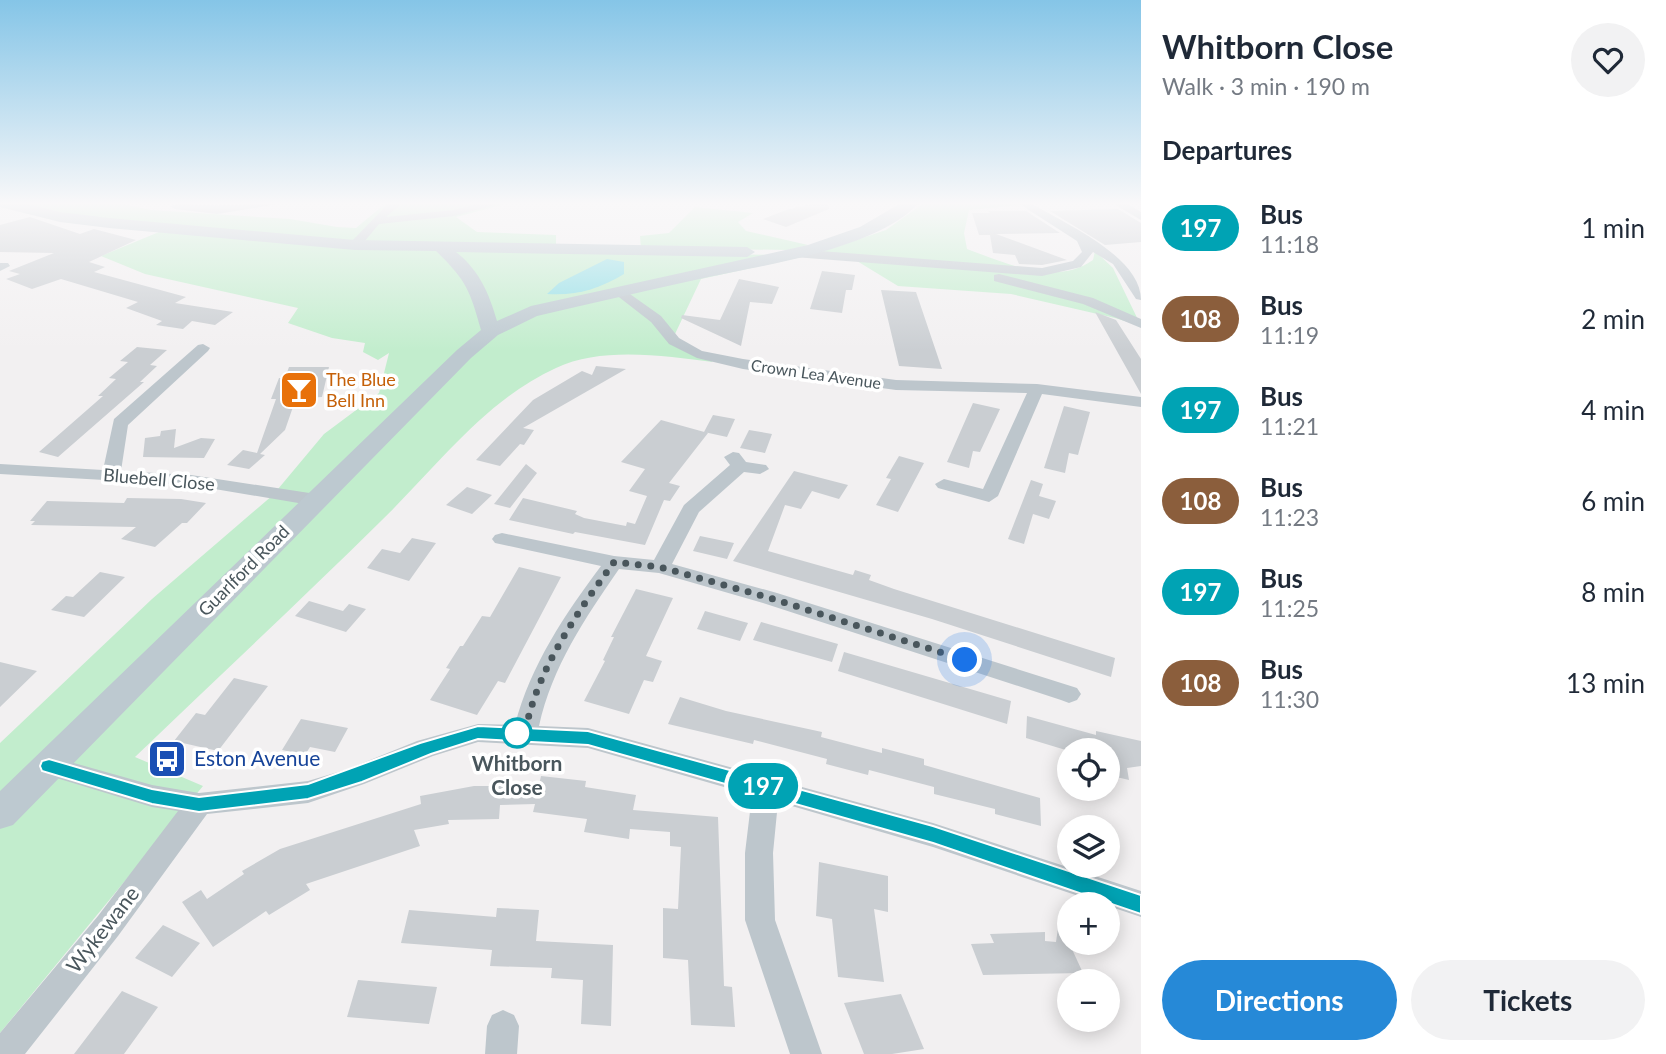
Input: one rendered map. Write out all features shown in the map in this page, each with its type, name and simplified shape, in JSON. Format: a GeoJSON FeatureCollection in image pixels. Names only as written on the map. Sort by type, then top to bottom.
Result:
{"type":"FeatureCollection","features":[{"type":"Feature","properties":{"kind":"main road"},"geometry":{"type":"LineString","coordinates":[[447,252],[464,265],[478,286],[491,331]]}},
{"type":"Feature","properties":{"kind":"main road"},"geometry":{"type":"LineString","coordinates":[[723,252],[797,252]]}},
{"type":"Feature","properties":{"kind":"main road","name":"Guarlford Road"},"geometry":{"type":"LineString","coordinates":[[0,814],[464,354],[491,331],[531,312],[794,253]]}},
{"type":"Feature","properties":{"kind":"street"},"geometry":{"type":"LineString","coordinates":[[794,253],[900,259],[962,268],[1042,272],[1077,264],[1088,252]]}},
{"type":"Feature","properties":{"kind":"street"},"geometry":{"type":"LineString","coordinates":[[1103,252],[1117,261],[1141,296]]}},
{"type":"Feature","properties":{"kind":"street"},"geometry":{"type":"LineString","coordinates":[[962,268],[1088,301],[1141,324]]}},
{"type":"Feature","properties":{"kind":"street","name":"Crown Lea Avenue"},"geometry":{"type":"LineString","coordinates":[[620,291],[656,319],[674,341],[697,354],[776,370],[896,385],[1037,389],[1141,402]]}},
{"type":"Feature","properties":{"kind":"street"},"geometry":{"type":"LineString","coordinates":[[111,475],[120,423],[203,348]]}},
{"type":"Feature","properties":{"kind":"street"},"geometry":{"type":"LineString","coordinates":[[944,484],[989,496],[1037,389]]}},
{"type":"Feature","properties":{"kind":"street"},"geometry":{"type":"LineString","coordinates":[[660,567],[691,509],[736,461],[760,469]]}},
{"type":"Feature","properties":{"kind":"street","name":"Bluebell Close"},"geometry":{"type":"LineString","coordinates":[[0,469],[191,480],[316,500]]}},
{"type":"Feature","properties":{"kind":"street"},"geometry":{"type":"LineString","coordinates":[[502,539],[614,562],[660,567],[783,602],[1069,694]]}},
{"type":"Feature","properties":{"kind":"street"},"geometry":{"type":"LineString","coordinates":[[525,733],[530,706],[542,678],[592,592],[614,562]]}},
{"type":"Feature","properties":{"kind":"street"},"geometry":{"type":"LineString","coordinates":[[49,766],[152,796],[199,804],[308,792],[355,777],[426,748],[478,733],[525,733],[588,738],[933,835],[1141,904]]}},
{"type":"Feature","properties":{"kind":"street"},"geometry":{"type":"LineString","coordinates":[[766,786],[759,853],[760,920],[806,1054]]}},
{"type":"Feature","properties":{"kind":"street","name":"Wykewane"},"geometry":{"type":"LineString","coordinates":[[4,1054],[108,926],[199,804]]}},
{"type":"Feature","properties":{"kind":"green space"},"geometry":{"type":"Polygon","coordinates":[[[110,252],[788,255],[819,252],[976,252],[1030,270],[1063,272],[1093,260],[1096,252],[1113,268],[1141,326],[1011,294],[898,286],[852,258],[806,256],[701,279],[675,334],[713,362],[634,354],[593,357],[556,368],[530,382],[506,398],[462,437],[351,551],[135,757],[203,786],[0,1033],[0,743],[152,599],[273,495],[324,434],[379,393],[389,353],[378,360],[363,352],[365,343],[332,338],[288,323],[298,308],[145,274],[101,256],[110,252]]]}},
{"type":"Feature","properties":{"kind":"water"},"geometry":{"type":"Polygon","coordinates":[[[607,259],[624,262],[624,274],[587,290],[547,294],[559,283],[607,259]]]}},
{"type":"Feature","properties":{"kind":"building"},"geometry":{"type":"Polygon","coordinates":[[[10,252],[110,252],[89,262],[105,267],[94,272],[186,297],[175,303],[233,312],[215,325],[192,321],[183,329],[156,325],[162,321],[126,308],[138,302],[61,279],[32,289],[6,279],[20,274],[9,271],[54,253],[10,252]]]}},
{"type":"Feature","properties":{"kind":"building"},"geometry":{"type":"Polygon","coordinates":[[[1046,252],[1067,260],[1042,265],[1019,264],[1015,255],[993,253],[1046,252]]]}},
{"type":"Feature","properties":{"kind":"building"},"geometry":{"type":"Polygon","coordinates":[[[822,271],[855,275],[852,290],[846,290],[842,313],[810,309],[822,271]]]}},
{"type":"Feature","properties":{"kind":"building"},"geometry":{"type":"Polygon","coordinates":[[[739,279],[779,287],[772,304],[750,302],[741,346],[681,318],[682,315],[720,320],[739,279]]]}},
{"type":"Feature","properties":{"kind":"building"},"geometry":{"type":"Polygon","coordinates":[[[881,290],[916,292],[942,369],[899,366],[881,290]]]}},
{"type":"Feature","properties":{"kind":"building"},"geometry":{"type":"Polygon","coordinates":[[[1095,312],[1116,320],[1141,359],[1141,394],[1095,312]]]}},
{"type":"Feature","properties":{"kind":"building"},"geometry":{"type":"Polygon","coordinates":[[[137,347],[167,350],[150,365],[157,366],[140,382],[144,382],[58,457],[39,452],[103,396],[98,396],[116,379],[109,378],[128,362],[120,361],[137,347]]]}},
{"type":"Feature","properties":{"kind":"building"},"geometry":{"type":"Polygon","coordinates":[[[596,366],[626,369],[523,428],[534,430],[524,445],[520,444],[500,466],[476,460],[533,400],[582,371],[592,375],[596,366]]]}},
{"type":"Feature","properties":{"kind":"building"},"geometry":{"type":"Polygon","coordinates":[[[289,367],[329,367],[322,397],[305,398],[303,404],[294,404],[285,430],[260,454],[265,455],[249,469],[227,465],[243,450],[257,453],[276,399],[271,399],[279,378],[285,378],[289,367]]]}},
{"type":"Feature","properties":{"kind":"building"},"geometry":{"type":"Polygon","coordinates":[[[973,403],[1000,409],[980,452],[973,451],[969,468],[947,462],[973,403]]]}},
{"type":"Feature","properties":{"kind":"building"},"geometry":{"type":"Polygon","coordinates":[[[1064,406],[1090,412],[1078,455],[1069,453],[1065,473],[1044,468],[1064,406]]]}},
{"type":"Feature","properties":{"kind":"building"},"geometry":{"type":"Polygon","coordinates":[[[713,415],[735,419],[727,437],[704,432],[713,415]]]}},
{"type":"Feature","properties":{"kind":"building"},"geometry":{"type":"Polygon","coordinates":[[[661,420],[708,433],[669,483],[680,486],[670,501],[664,500],[645,545],[575,532],[573,534],[509,520],[523,498],[577,511],[575,514],[584,518],[626,526],[627,522],[635,524],[647,496],[629,491],[645,469],[621,462],[661,420]]]}},
{"type":"Feature","properties":{"kind":"building"},"geometry":{"type":"Polygon","coordinates":[[[176,429],[174,448],[201,438],[215,439],[204,458],[143,457],[145,438],[160,436],[161,431],[176,429]]]}},
{"type":"Feature","properties":{"kind":"building"},"geometry":{"type":"Polygon","coordinates":[[[749,430],[772,434],[765,453],[740,448],[749,430]]]}},
{"type":"Feature","properties":{"kind":"building"},"geometry":{"type":"Polygon","coordinates":[[[899,456],[924,463],[898,512],[876,505],[891,479],[886,478],[899,456]]]}},
{"type":"Feature","properties":{"kind":"building"},"geometry":{"type":"Polygon","coordinates":[[[526,464],[537,473],[510,508],[494,504],[526,464]]]}},
{"type":"Feature","properties":{"kind":"building"},"geometry":{"type":"Polygon","coordinates":[[[794,471],[848,485],[839,499],[812,491],[801,509],[785,505],[768,551],[853,575],[855,570],[871,575],[869,580],[894,589],[1115,658],[1111,677],[932,619],[733,561],[794,471]]]}},
{"type":"Feature","properties":{"kind":"building"},"geometry":{"type":"Polygon","coordinates":[[[1031,480],[1043,484],[1039,496],[1056,501],[1049,519],[1033,514],[1024,544],[1008,539],[1031,480]]]}},
{"type":"Feature","properties":{"kind":"building"},"geometry":{"type":"Polygon","coordinates":[[[467,487],[492,495],[472,514],[446,505],[467,487]]]}},
{"type":"Feature","properties":{"kind":"building"},"geometry":{"type":"Polygon","coordinates":[[[127,498],[181,499],[206,503],[187,523],[182,523],[155,547],[121,539],[136,527],[31,525],[35,521],[30,521],[47,501],[124,503],[127,498]]]}},
{"type":"Feature","properties":{"kind":"building"},"geometry":{"type":"Polygon","coordinates":[[[700,536],[734,543],[727,559],[693,551],[700,536]]]}},
{"type":"Feature","properties":{"kind":"building"},"geometry":{"type":"Polygon","coordinates":[[[412,538],[436,543],[409,581],[367,568],[382,549],[400,553],[412,538]]]}},
{"type":"Feature","properties":{"kind":"building"},"geometry":{"type":"Polygon","coordinates":[[[519,567],[561,577],[505,683],[498,681],[477,715],[430,700],[450,669],[446,668],[460,646],[463,646],[482,616],[490,617],[519,567]]]}},
{"type":"Feature","properties":{"kind":"building"},"geometry":{"type":"Polygon","coordinates":[[[100,572],[125,577],[84,617],[51,610],[66,596],[73,597],[100,572]]]}},
{"type":"Feature","properties":{"kind":"building"},"geometry":{"type":"Polygon","coordinates":[[[636,589],[673,598],[646,656],[662,661],[653,682],[644,680],[629,714],[584,701],[605,661],[603,660],[614,637],[611,637],[636,589]]]}},
{"type":"Feature","properties":{"kind":"building"},"geometry":{"type":"Polygon","coordinates":[[[309,601],[343,611],[349,604],[366,609],[346,632],[295,616],[309,601]]]}},
{"type":"Feature","properties":{"kind":"building"},"geometry":{"type":"Polygon","coordinates":[[[705,611],[748,623],[740,641],[697,629],[705,611]]]}},
{"type":"Feature","properties":{"kind":"building"},"geometry":{"type":"Polygon","coordinates":[[[761,622],[838,644],[832,662],[753,640],[761,622]]]}},
{"type":"Feature","properties":{"kind":"building"},"geometry":{"type":"Polygon","coordinates":[[[844,652],[1011,701],[1007,724],[838,671],[844,652]]]}},
{"type":"Feature","properties":{"kind":"building"},"geometry":{"type":"Polygon","coordinates":[[[0,662],[37,671],[0,707],[0,662]]]}},
{"type":"Feature","properties":{"kind":"building"},"geometry":{"type":"Polygon","coordinates":[[[234,678],[268,686],[218,751],[174,741],[196,713],[205,715],[234,678]]]}},
{"type":"Feature","properties":{"kind":"building"},"geometry":{"type":"Polygon","coordinates":[[[680,697],[726,711],[822,732],[821,737],[882,753],[882,748],[924,759],[924,765],[1040,798],[1041,826],[995,814],[995,809],[934,794],[934,787],[869,770],[868,775],[826,764],[827,759],[754,740],[753,744],[668,724],[680,697]]]}},
{"type":"Feature","properties":{"kind":"building"},"geometry":{"type":"Polygon","coordinates":[[[1027,716],[1096,735],[1096,731],[1141,741],[1141,766],[1127,768],[1129,780],[1120,778],[1120,738],[1057,738],[1057,747],[1026,738],[1027,716]]]}},
{"type":"Feature","properties":{"kind":"building"},"geometry":{"type":"Polygon","coordinates":[[[301,719],[348,728],[335,752],[310,747],[305,755],[282,750],[301,719]]]}},
{"type":"Feature","properties":{"kind":"building"},"geometry":{"type":"Polygon","coordinates":[[[541,776],[586,781],[585,787],[636,795],[633,810],[718,817],[724,986],[732,987],[735,1027],[691,1025],[688,960],[663,958],[663,908],[678,909],[681,847],[670,846],[670,832],[630,829],[629,839],[584,832],[587,819],[533,812],[535,804],[500,805],[499,819],[448,820],[449,824],[414,830],[420,846],[306,884],[310,890],[269,915],[266,911],[213,947],[182,902],[201,890],[207,899],[244,874],[242,871],[280,849],[421,804],[420,796],[474,786],[495,786],[495,777],[511,777],[511,786],[539,785],[541,776]]]}},
{"type":"Feature","properties":{"kind":"building"},"geometry":{"type":"Polygon","coordinates":[[[819,862],[888,876],[888,912],[874,909],[884,982],[838,977],[832,919],[816,916],[819,862]]]}},
{"type":"Feature","properties":{"kind":"building"},"geometry":{"type":"Polygon","coordinates":[[[497,908],[539,910],[536,941],[613,945],[611,1026],[581,1024],[583,980],[551,978],[552,968],[490,966],[492,950],[401,943],[409,910],[496,917],[497,908]]]}},
{"type":"Feature","properties":{"kind":"building"},"geometry":{"type":"Polygon","coordinates":[[[163,925],[200,943],[172,977],[135,958],[163,925]]]}},
{"type":"Feature","properties":{"kind":"building"},"geometry":{"type":"Polygon","coordinates":[[[1045,932],[1045,941],[1056,942],[1057,935],[1057,955],[1075,955],[1081,969],[1057,969],[1057,974],[983,975],[971,944],[994,943],[990,934],[1045,932]]]}},
{"type":"Feature","properties":{"kind":"building"},"geometry":{"type":"Polygon","coordinates":[[[358,980],[437,987],[429,1024],[347,1017],[358,980]]]}},
{"type":"Feature","properties":{"kind":"building"},"geometry":{"type":"Polygon","coordinates":[[[122,991],[158,1007],[124,1054],[74,1054],[122,991]]]}},
{"type":"Feature","properties":{"kind":"building"},"geometry":{"type":"Polygon","coordinates":[[[901,994],[924,1049],[892,1054],[864,1054],[844,1003],[901,994]]]}},
{"type":"Feature","properties":{"kind":"bus line","name":"197"},"geometry":{"type":"LineString","coordinates":[[49,766],[152,796],[199,804],[308,792],[355,777],[426,748],[478,733],[525,733],[588,738],[933,835],[1141,904]]}},
{"type":"Feature","properties":{"kind":"place","name":"The Blue Bell Inn"},"geometry":{"type":"Point","coordinates":[299,390]}},
{"type":"Feature","properties":{"kind":"place","name":"Whitborn Close"},"geometry":{"type":"Point","coordinates":[517,733]}},
{"type":"Feature","properties":{"kind":"place","name":"Eston Avenue"},"geometry":{"type":"Point","coordinates":[167,759]}},
{"type":"Feature","properties":{"kind":"route"},"geometry":{"type":"LineString","coordinates":[[517,733],[525,733],[530,706],[542,678],[592,592],[614,562],[660,567],[770,598],[965,660]]}}]}
